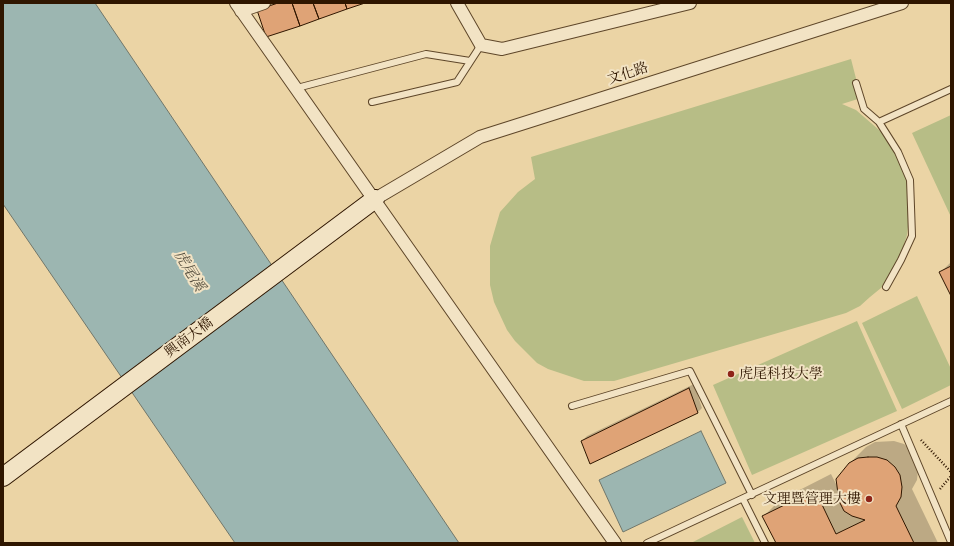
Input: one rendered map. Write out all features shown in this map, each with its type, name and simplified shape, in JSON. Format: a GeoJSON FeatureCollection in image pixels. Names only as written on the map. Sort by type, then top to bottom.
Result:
{"type":"FeatureCollection","features":[{"type":"Feature","properties":{"kind":"street"},"geometry":{"type":"LineString","coordinates":[[264,3],[238,7],[297,88],[615,543]]}},
{"type":"Feature","properties":{"kind":"street"},"geometry":{"type":"LineString","coordinates":[[457,3],[481,45],[502,49],[690,3]]}},
{"type":"Feature","properties":{"kind":"street","name":"文化路"},"geometry":{"type":"LineString","coordinates":[[375,199],[480,137],[902,3]]}},
{"type":"Feature","properties":{"kind":"street","name":"興南大橋"},"geometry":{"type":"LineString","coordinates":[[3,477],[375,199]]}},
{"type":"Feature","properties":{"kind":"lane"},"geometry":{"type":"LineString","coordinates":[[372,102],[457,82],[481,45]]}},
{"type":"Feature","properties":{"kind":"lane"},"geometry":{"type":"LineString","coordinates":[[297,88],[426,54],[470,61]]}},
{"type":"Feature","properties":{"kind":"lane"},"geometry":{"type":"LineString","coordinates":[[856,83],[864,109],[879,122],[898,152],[910,180],[912,236],[902,260],[886,286]]}},
{"type":"Feature","properties":{"kind":"lane"},"geometry":{"type":"LineString","coordinates":[[879,122],[951,89]]}},
{"type":"Feature","properties":{"kind":"lane"},"geometry":{"type":"LineString","coordinates":[[572,406],[690,371],[752,495]]}},
{"type":"Feature","properties":{"kind":"lane"},"geometry":{"type":"LineString","coordinates":[[646,543],[752,495],[951,401]]}},
{"type":"Feature","properties":{"kind":"lane"},"geometry":{"type":"LineString","coordinates":[[902,423],[951,542]]}},
{"type":"Feature","properties":{"kind":"lane"},"geometry":{"type":"LineString","coordinates":[[743,499],[765,543]]}},
{"type":"Feature","properties":{"kind":"path"},"geometry":{"type":"LineString","coordinates":[[902,423],[951,472]]}},
{"type":"Feature","properties":{"kind":"path"},"geometry":{"type":"LineString","coordinates":[[932,499],[951,476]]}},
{"type":"Feature","properties":{"kind":"green space"},"geometry":{"type":"Polygon","coordinates":[[[851,59],[861,98],[842,104],[856,110],[886,136],[897,151],[909,184],[909,219],[907,235],[902,251],[881,288],[860,306],[846,313],[614,381],[584,381],[548,369],[537,363],[515,341],[507,330],[494,302],[490,285],[490,246],[500,212],[518,192],[535,179],[531,157],[851,59]]]}},
{"type":"Feature","properties":{"kind":"green space"},"geometry":{"type":"Polygon","coordinates":[[[951,115],[951,217],[912,133],[951,115]]]}},
{"type":"Feature","properties":{"kind":"green space"},"geometry":{"type":"Polygon","coordinates":[[[917,296],[951,369],[951,385],[902,409],[862,323],[917,296]]]}},
{"type":"Feature","properties":{"kind":"green space"},"geometry":{"type":"Polygon","coordinates":[[[857,321],[897,411],[752,475],[713,385],[857,321]]]}},
{"type":"Feature","properties":{"kind":"green space"},"geometry":{"type":"Polygon","coordinates":[[[742,517],[755,543],[691,543],[742,517]]]}},
{"type":"Feature","properties":{"kind":"water","name":"虎尾溪"},"geometry":{"type":"Polygon","coordinates":[[[3,3],[95,3],[459,543],[235,543],[3,204],[3,3]]]}},
{"type":"Feature","properties":{"kind":"water"},"geometry":{"type":"Polygon","coordinates":[[[701,431],[726,483],[623,532],[599,480],[701,431]]]}},
{"type":"Feature","properties":{"kind":"building"},"geometry":{"type":"Polygon","coordinates":[[[278,3],[292,3],[300,26],[266,37],[257,10],[278,3]]]}},
{"type":"Feature","properties":{"kind":"building"},"geometry":{"type":"Polygon","coordinates":[[[292,3],[313,3],[319,19],[300,26],[292,3]]]}},
{"type":"Feature","properties":{"kind":"building"},"geometry":{"type":"Polygon","coordinates":[[[313,3],[345,3],[347,9],[319,19],[313,3]]]}},
{"type":"Feature","properties":{"kind":"building"},"geometry":{"type":"Polygon","coordinates":[[[345,3],[365,3],[347,9],[345,3]]]}},
{"type":"Feature","properties":{"kind":"building"},"geometry":{"type":"Polygon","coordinates":[[[951,266],[951,296],[939,272],[951,266]]]}},
{"type":"Feature","properties":{"kind":"building"},"geometry":{"type":"Polygon","coordinates":[[[689,388],[698,413],[590,464],[581,441],[689,388]]]}},
{"type":"Feature","properties":{"kind":"building","name":"文理暨管理大樓"},"geometry":{"type":"Polygon","coordinates":[[[877,457],[887,460],[895,467],[900,475],[902,487],[901,497],[896,506],[914,543],[776,543],[762,516],[815,490],[836,534],[865,520],[852,516],[844,511],[839,501],[836,479],[849,463],[858,458],[877,457]]]}},
{"type":"Feature","properties":{"kind":"place","name":"虎尾科技大學"},"geometry":{"type":"Point","coordinates":[731,374]}},
{"type":"Feature","properties":{"kind":"place","name":"文理暨管理大樓"},"geometry":{"type":"Point","coordinates":[869,499]}}]}
